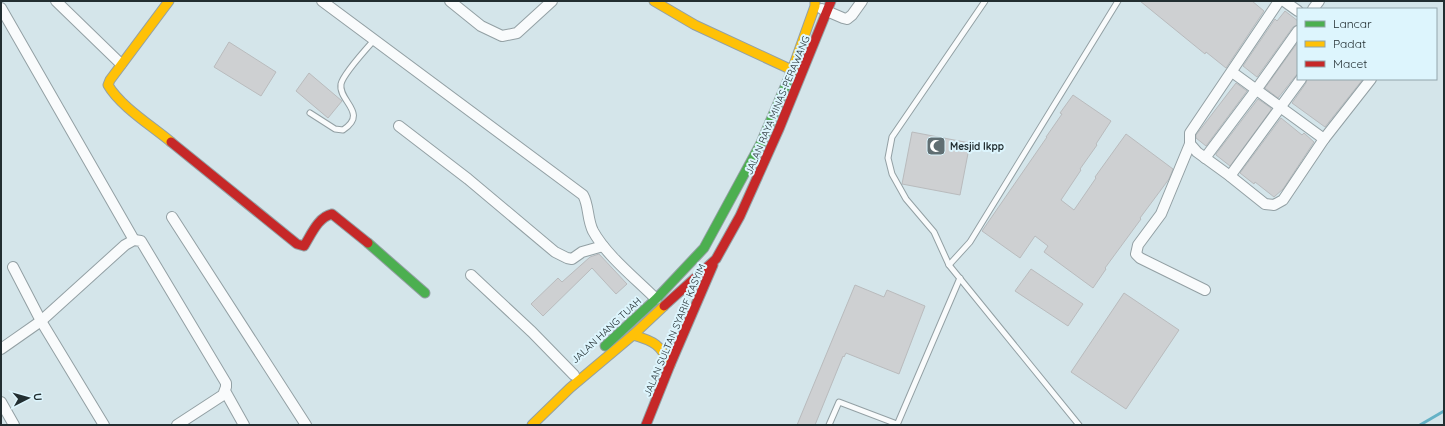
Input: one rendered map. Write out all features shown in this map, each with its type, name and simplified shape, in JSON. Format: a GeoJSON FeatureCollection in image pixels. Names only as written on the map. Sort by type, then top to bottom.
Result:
{"type":"FeatureCollection","features":[{"type":"Feature","properties":{"kind":"main road"},"geometry":{"type":"LineString","coordinates":[[169,1],[109,82],[109,88],[112,92],[297,244],[304,246],[322,219],[326,215],[332,214],[355,231],[425,293]]}},
{"type":"Feature","properties":{"kind":"main road"},"geometry":{"type":"LineString","coordinates":[[654,1],[695,25],[792,70]]}},
{"type":"Feature","properties":{"kind":"main road","name":"JALAN RAYA MINAS-PERAWANG"},"geometry":{"type":"LineString","coordinates":[[704,248],[761,143],[792,70],[815,3]]}},
{"type":"Feature","properties":{"kind":"main road","name":"JALAN RAYA MINAS-PERAWANG"},"geometry":{"type":"LineString","coordinates":[[716,259],[740,216],[779,129],[830,6]]}},
{"type":"Feature","properties":{"kind":"main road","name":"JALAN SULTAN SYARIF KASYIM"},"geometry":{"type":"LineString","coordinates":[[646,425],[716,259],[704,248]]}},
{"type":"Feature","properties":{"kind":"main road","name":"JALAN HANG TUAH"},"geometry":{"type":"LineString","coordinates":[[528,422],[574,375],[656,300],[704,248]]}},
{"type":"Feature","properties":{"kind":"main road","name":"JALAN HANG TUAH"},"geometry":{"type":"LineString","coordinates":[[528,422],[633,335],[716,259]]}},
{"type":"Feature","properties":{"kind":"main road"},"geometry":{"type":"LineString","coordinates":[[633,335],[653,341],[665,354],[670,365]]}},
{"type":"Feature","properties":{"kind":"street"},"geometry":{"type":"LineString","coordinates":[[56,1],[121,64]]}},
{"type":"Feature","properties":{"kind":"street"},"geometry":{"type":"LineString","coordinates":[[322,1],[583,195],[586,201],[591,226],[603,246],[656,300]]}},
{"type":"Feature","properties":{"kind":"street"},"geometry":{"type":"LineString","coordinates":[[450,1],[481,26],[502,36],[517,33],[552,1]]}},
{"type":"Feature","properties":{"kind":"street"},"geometry":{"type":"LineString","coordinates":[[815,3],[830,6],[843,18],[847,18],[852,15],[862,1]]}},
{"type":"Feature","properties":{"kind":"street"},"geometry":{"type":"LineString","coordinates":[[1205,290],[1140,258],[1136,254],[1138,245],[1161,214],[1190,144],[1190,133],[1279,1]]}},
{"type":"Feature","properties":{"kind":"street"},"geometry":{"type":"LineString","coordinates":[[1284,1],[1297,10]]}},
{"type":"Feature","properties":{"kind":"street"},"geometry":{"type":"LineString","coordinates":[[1,8],[134,240]]}},
{"type":"Feature","properties":{"kind":"street"},"geometry":{"type":"LineString","coordinates":[[1206,158],[1297,32]]}},
{"type":"Feature","properties":{"kind":"street"},"geometry":{"type":"LineString","coordinates":[[1232,72],[1324,139]]}},
{"type":"Feature","properties":{"kind":"street"},"geometry":{"type":"LineString","coordinates":[[1230,176],[1301,80]]}},
{"type":"Feature","properties":{"kind":"street"},"geometry":{"type":"LineString","coordinates":[[1190,144],[1196,152],[1230,176],[1265,204],[1274,205],[1283,200],[1324,139],[1370,80]]}},
{"type":"Feature","properties":{"kind":"street"},"geometry":{"type":"LineString","coordinates":[[399,126],[468,179],[555,252],[572,259],[582,252],[603,246]]}},
{"type":"Feature","properties":{"kind":"street"},"geometry":{"type":"LineString","coordinates":[[172,217],[306,425]]}},
{"type":"Feature","properties":{"kind":"street"},"geometry":{"type":"LineString","coordinates":[[1,350],[41,321],[125,245],[134,240],[141,241],[226,383],[223,395],[177,425]]}},
{"type":"Feature","properties":{"kind":"street"},"geometry":{"type":"LineString","coordinates":[[13,267],[41,321],[104,425]]}},
{"type":"Feature","properties":{"kind":"street"},"geometry":{"type":"LineString","coordinates":[[471,275],[532,332],[574,375]]}},
{"type":"Feature","properties":{"kind":"street"},"geometry":{"type":"LineString","coordinates":[[225,391],[244,425]]}},
{"type":"Feature","properties":{"kind":"street"},"geometry":{"type":"LineString","coordinates":[[1,402],[14,425]]}},
{"type":"Feature","properties":{"kind":"lane"},"geometry":{"type":"LineString","coordinates":[[985,1],[892,137],[888,158],[892,174],[906,199],[934,232],[949,265],[1079,425]]}},
{"type":"Feature","properties":{"kind":"lane"},"geometry":{"type":"LineString","coordinates":[[949,265],[970,242],[1118,1]]}},
{"type":"Feature","properties":{"kind":"lane"},"geometry":{"type":"LineString","coordinates":[[310,112],[335,129],[343,130],[348,127],[354,115],[353,110],[341,89],[341,83],[347,73],[375,39]]}},
{"type":"Feature","properties":{"kind":"lane"},"geometry":{"type":"LineString","coordinates":[[829,425],[839,402],[897,424],[960,278]]}},
{"type":"Feature","properties":{"kind":"building"},"geometry":{"type":"Polygon","coordinates":[[[1140,1],[1252,1],[1264,11],[1226,68],[1206,52],[1205,54],[1140,1]]]}},
{"type":"Feature","properties":{"kind":"building"},"geometry":{"type":"Polygon","coordinates":[[[1285,11],[1297,20],[1297,25],[1293,27],[1257,77],[1243,66],[1275,19],[1277,21],[1285,11]]]}},
{"type":"Feature","properties":{"kind":"building"},"geometry":{"type":"Polygon","coordinates":[[[229,42],[276,72],[261,96],[214,67],[229,42]]]}},
{"type":"Feature","properties":{"kind":"building"},"geometry":{"type":"Polygon","coordinates":[[[1297,43],[1297,74],[1278,98],[1265,88],[1297,43]]]}},
{"type":"Feature","properties":{"kind":"building"},"geometry":{"type":"Polygon","coordinates":[[[309,73],[342,101],[328,118],[296,91],[309,73]]]}},
{"type":"Feature","properties":{"kind":"building"},"geometry":{"type":"Polygon","coordinates":[[[1307,80],[1362,80],[1325,127],[1292,103],[1307,80]]]}},
{"type":"Feature","properties":{"kind":"building"},"geometry":{"type":"Polygon","coordinates":[[[1236,83],[1247,91],[1206,146],[1196,138],[1196,135],[1236,83]]]}},
{"type":"Feature","properties":{"kind":"building"},"geometry":{"type":"Polygon","coordinates":[[[1073,95],[1111,121],[1061,200],[1074,210],[1096,178],[1095,177],[1126,134],[1173,169],[1169,179],[1105,268],[1106,269],[1093,288],[1044,252],[1048,246],[1035,236],[1020,258],[982,231],[1047,137],[1062,114],[1060,113],[1073,95]]]}},
{"type":"Feature","properties":{"kind":"building"},"geometry":{"type":"Polygon","coordinates":[[[1258,99],[1271,108],[1271,110],[1230,166],[1216,154],[1258,99]]]}},
{"type":"Feature","properties":{"kind":"building"},"geometry":{"type":"Polygon","coordinates":[[[1281,118],[1302,135],[1304,133],[1314,142],[1283,189],[1274,197],[1255,182],[1254,184],[1240,173],[1281,118]]]}},
{"type":"Feature","properties":{"kind":"building"},"geometry":{"type":"Polygon","coordinates":[[[912,132],[970,143],[960,195],[902,184],[912,132]]]}},
{"type":"Feature","properties":{"kind":"building"},"geometry":{"type":"Polygon","coordinates":[[[599,254],[627,284],[616,294],[592,268],[543,316],[531,304],[558,278],[562,282],[590,257],[599,254]]]}},
{"type":"Feature","properties":{"kind":"building"},"geometry":{"type":"Polygon","coordinates":[[[1031,269],[1083,304],[1068,326],[1015,291],[1031,269]]]}},
{"type":"Feature","properties":{"kind":"building"},"geometry":{"type":"Polygon","coordinates":[[[855,285],[884,297],[887,290],[925,306],[899,374],[846,353],[844,357],[843,356],[815,425],[797,425],[855,285]]]}},
{"type":"Feature","properties":{"kind":"building"},"geometry":{"type":"Polygon","coordinates":[[[1124,293],[1179,330],[1126,409],[1071,372],[1124,293]]]}},
{"type":"Feature","properties":{"kind":"waterway"},"geometry":{"type":"LineString","coordinates":[[1420,425],[1444,411]]}},
{"type":"Feature","properties":{"kind":"traffic: fast"},"geometry":{"type":"LineString","coordinates":[[605,346],[656,299],[704,248],[761,143],[791,73]]}},
{"type":"Feature","properties":{"kind":"traffic: fast"},"geometry":{"type":"LineString","coordinates":[[368,243],[425,293]]}},
{"type":"Feature","properties":{"kind":"traffic: slow"},"geometry":{"type":"LineString","coordinates":[[169,1],[110,80],[108,85],[120,101],[171,142]]}},
{"type":"Feature","properties":{"kind":"traffic: slow"},"geometry":{"type":"LineString","coordinates":[[654,1],[695,25],[792,70]]}},
{"type":"Feature","properties":{"kind":"traffic: slow"},"geometry":{"type":"LineString","coordinates":[[791,73],[815,6],[815,1]]}},
{"type":"Feature","properties":{"kind":"traffic: slow"},"geometry":{"type":"LineString","coordinates":[[532,425],[570,388],[633,335],[664,306]]}},
{"type":"Feature","properties":{"kind":"traffic: slow"},"geometry":{"type":"LineString","coordinates":[[633,335],[646,339],[660,348],[670,365]]}},
{"type":"Feature","properties":{"kind":"traffic: jam"},"geometry":{"type":"LineString","coordinates":[[664,306],[716,259],[740,216],[779,129],[831,1]]}},
{"type":"Feature","properties":{"kind":"traffic: jam"},"geometry":{"type":"LineString","coordinates":[[171,142],[297,244],[304,246],[319,223],[327,216],[332,214],[368,243]]}},
{"type":"Feature","properties":{"kind":"traffic: jam"},"geometry":{"type":"LineString","coordinates":[[646,425],[713,265]]}},
{"type":"Feature","properties":{"kind":"place","name":"Mesjid Ikpp"},"geometry":{"type":"Point","coordinates":[936,146]}}]}
